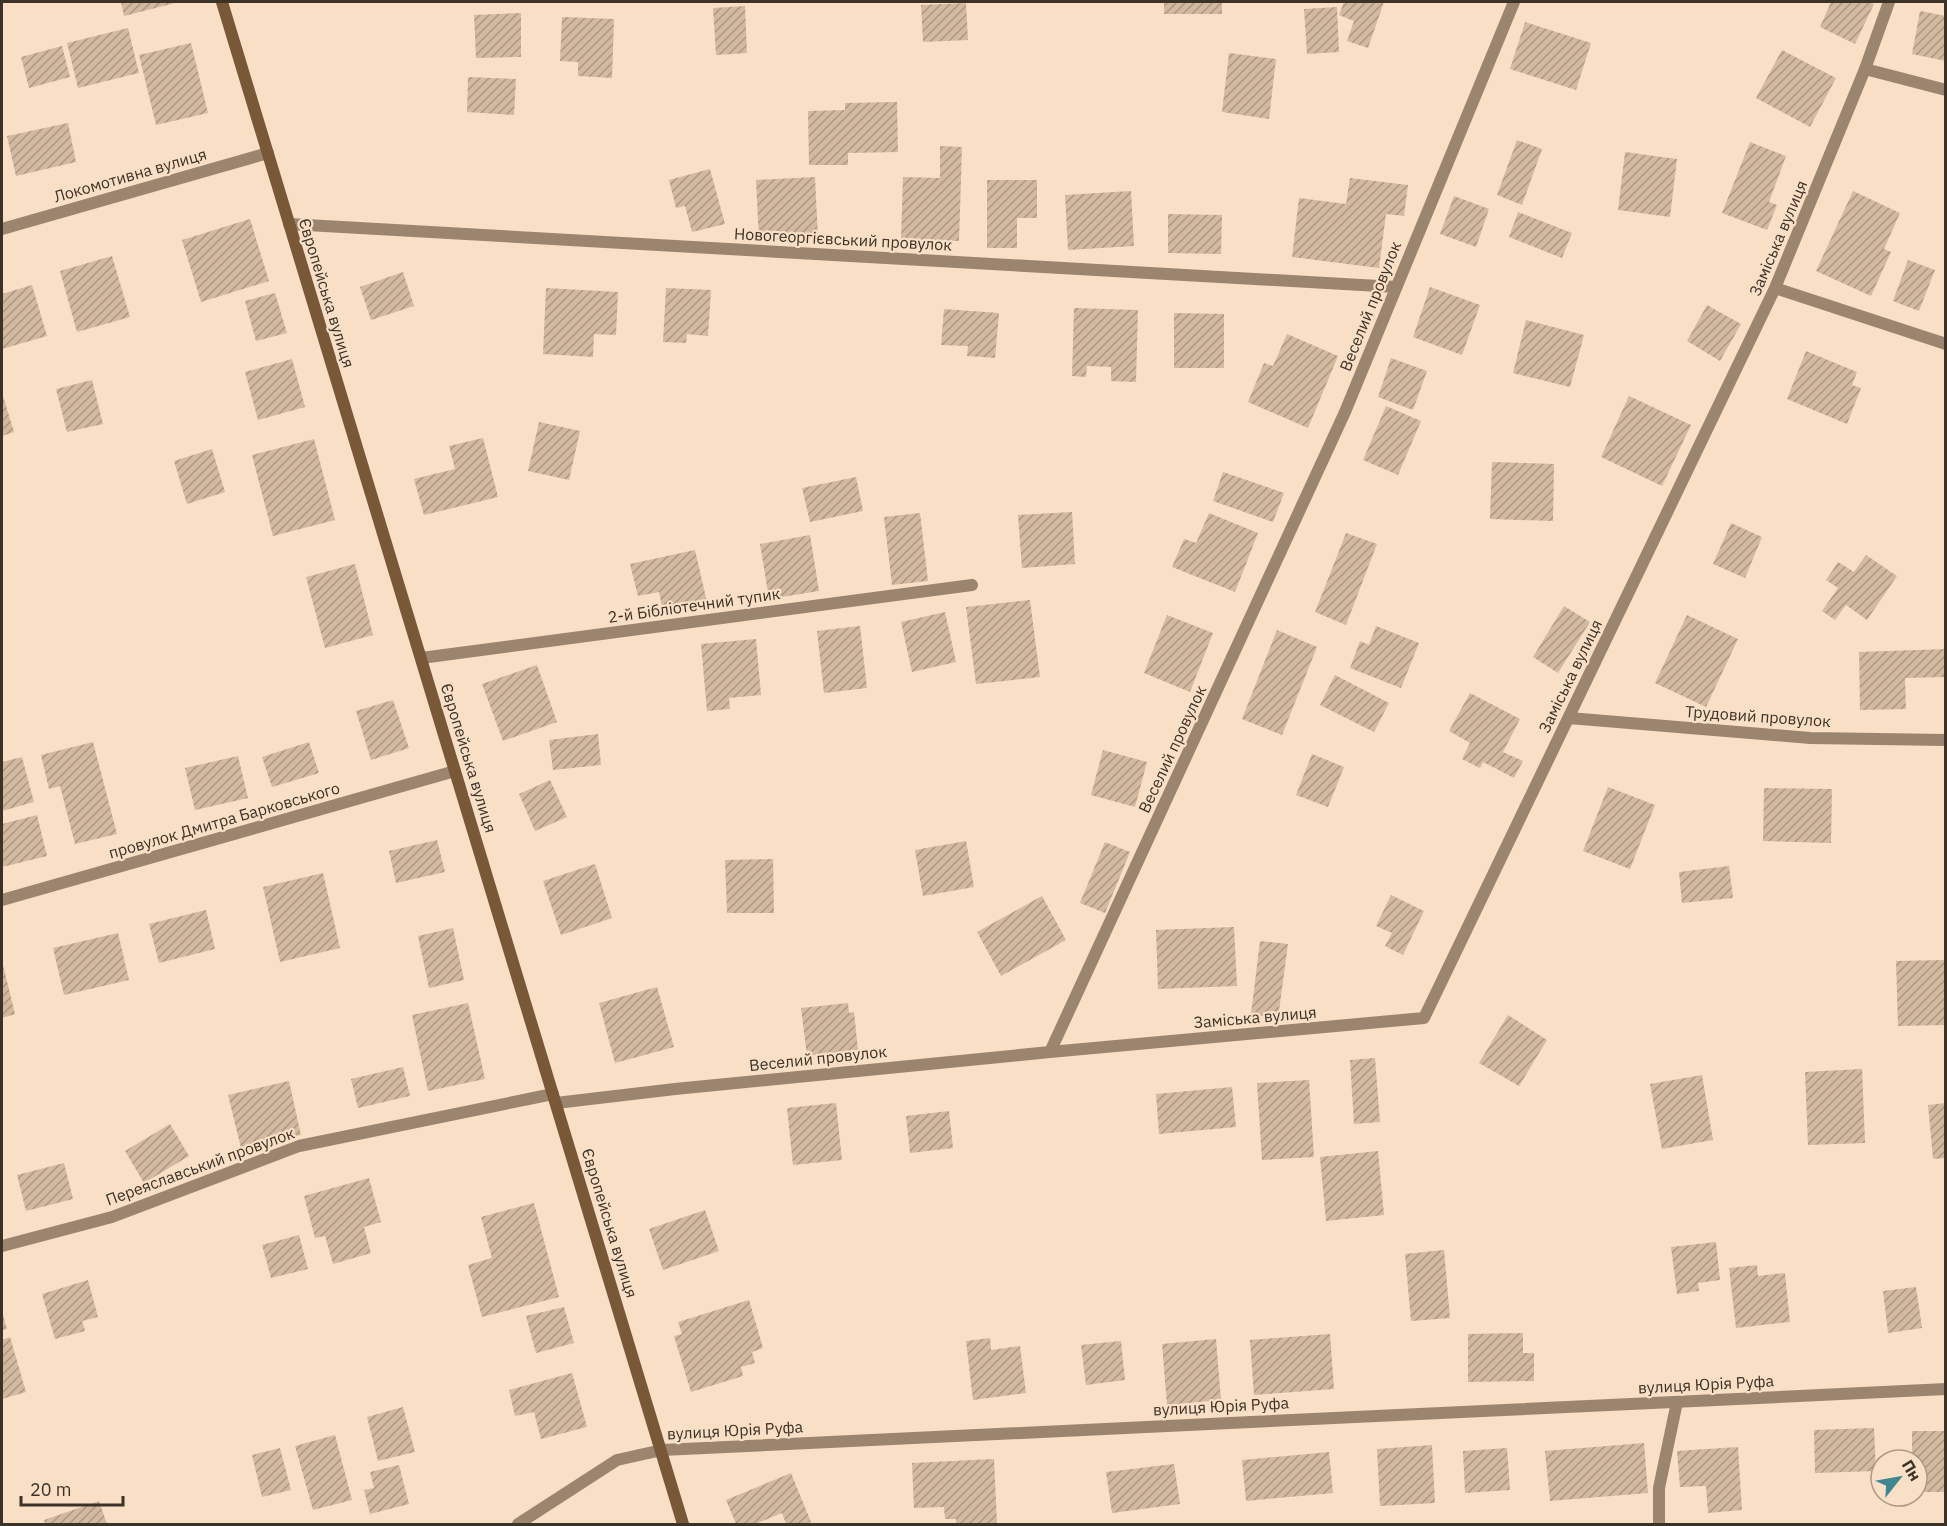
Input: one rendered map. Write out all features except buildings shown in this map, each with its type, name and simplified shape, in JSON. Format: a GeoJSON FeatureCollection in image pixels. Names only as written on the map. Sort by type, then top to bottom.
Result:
{"type":"FeatureCollection","features":[{"type":"Feature","properties":{"kind":"street","name":"Європейська вулиця"},"geometry":{"type":"LineString","coordinates":[[222,2],[683,1524]]}},
{"type":"Feature","properties":{"kind":"street","name":"Веселий провулок"},"geometry":{"type":"LineString","coordinates":[[555,1099],[1050,1052],[1345,412],[1514,2]]}},
{"type":"Feature","properties":{"kind":"street","name":"Заміська вулиця"},"geometry":{"type":"LineString","coordinates":[[1050,1052],[1424,1018],[1775,288],[1865,69],[1889,2]]}},
{"type":"Feature","properties":{"kind":"street"},"geometry":{"type":"LineString","coordinates":[[1865,69],[1946,90]]}},
{"type":"Feature","properties":{"kind":"street","name":"Локомотивна вулиця"},"geometry":{"type":"LineString","coordinates":[[2,229],[268,153]]}},
{"type":"Feature","properties":{"kind":"street","name":"Новогеоргієвський провулок"},"geometry":{"type":"LineString","coordinates":[[289,224],[1396,287]]}},
{"type":"Feature","properties":{"kind":"street"},"geometry":{"type":"LineString","coordinates":[[1775,288],[1946,344]]}},
{"type":"Feature","properties":{"kind":"street","name":"2-й Бібліотечний тупик"},"geometry":{"type":"LineString","coordinates":[[421,658],[972,585]]}},
{"type":"Feature","properties":{"kind":"street","name":"Трудовий провулок"},"geometry":{"type":"LineString","coordinates":[[1569,718],[1810,738],[1946,740]]}},
{"type":"Feature","properties":{"kind":"street","name":"провулок Дмитра Барковського"},"geometry":{"type":"LineString","coordinates":[[2,900],[455,771]]}},
{"type":"Feature","properties":{"kind":"street","name":"Переяславський провулок"},"geometry":{"type":"LineString","coordinates":[[2,1246],[112,1217],[299,1146],[555,1099]]}},
{"type":"Feature","properties":{"kind":"street","name":"вулиця Юрія Руфа"},"geometry":{"type":"LineString","coordinates":[[518,1524],[617,1460],[662,1450],[1946,1389]]}},
{"type":"Feature","properties":{"kind":"street"},"geometry":{"type":"LineString","coordinates":[[1659,1524],[1659,1488],[1677,1402]]}}]}
